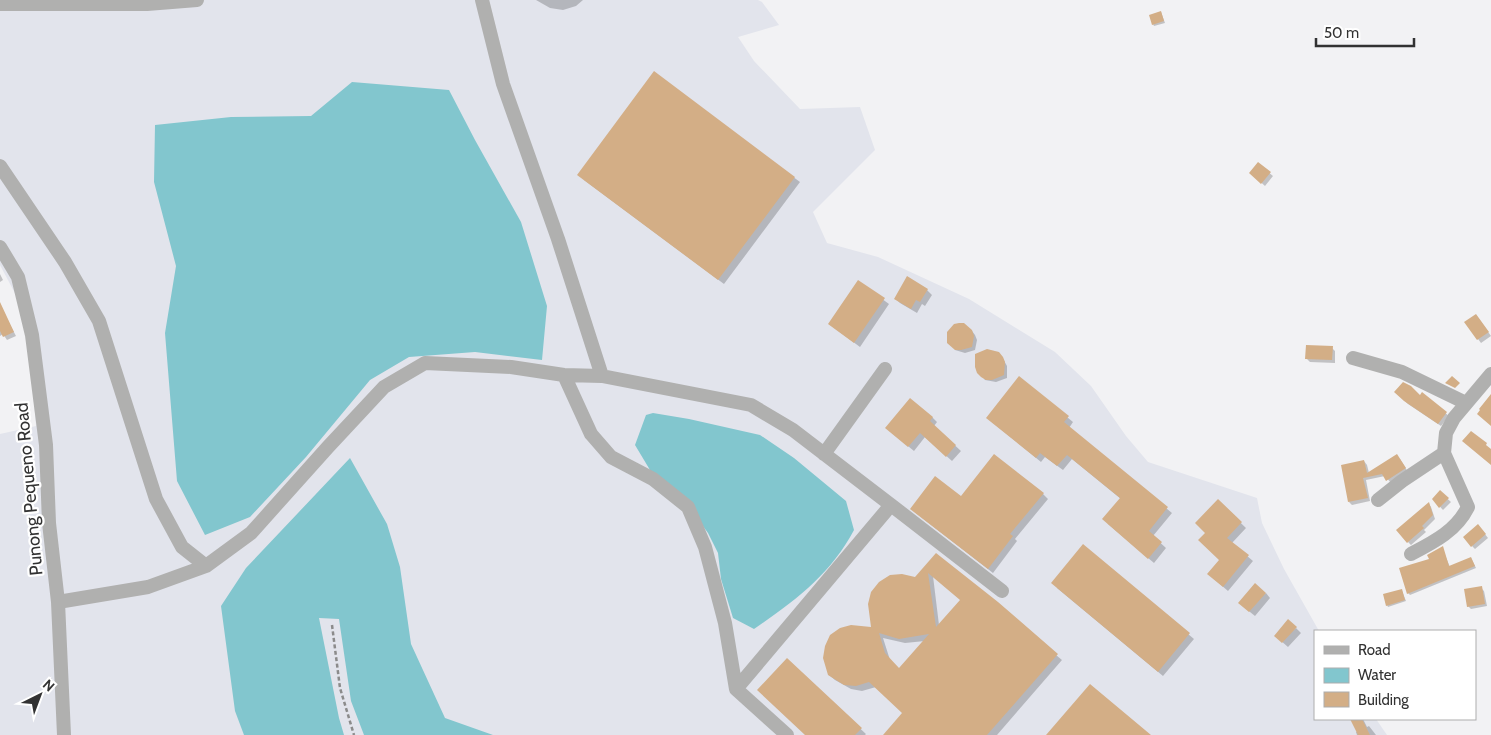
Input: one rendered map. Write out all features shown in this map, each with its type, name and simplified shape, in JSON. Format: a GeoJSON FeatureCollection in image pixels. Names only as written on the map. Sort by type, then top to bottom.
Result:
{"type":"FeatureCollection","features":[{"type":"Feature","properties":{"kind":"street"},"geometry":{"type":"LineString","coordinates":[[0,4],[147,4],[197,0]]}},
{"type":"Feature","properties":{"kind":"street"},"geometry":{"type":"LineString","coordinates":[[482,0],[503,84],[558,239],[602,376]]}},
{"type":"Feature","properties":{"kind":"street"},"geometry":{"type":"LineString","coordinates":[[0,166],[65,262],[100,321],[156,499],[182,546],[206,566]]}},
{"type":"Feature","properties":{"kind":"street","name":"Punong Pequeno Road"},"geometry":{"type":"LineString","coordinates":[[0,246],[18,277],[32,335],[46,444],[49,523],[58,602],[64,735]]}},
{"type":"Feature","properties":{"kind":"street"},"geometry":{"type":"LineString","coordinates":[[1353,358],[1402,372],[1451,394],[1466,403]]}},
{"type":"Feature","properties":{"kind":"street"},"geometry":{"type":"LineString","coordinates":[[58,602],[148,588],[206,566],[251,533],[384,387],[425,363],[511,367],[564,375],[602,376],[751,405],[793,430],[1002,591]]}},
{"type":"Feature","properties":{"kind":"street"},"geometry":{"type":"LineString","coordinates":[[824,454],[885,369]]}},
{"type":"Feature","properties":{"kind":"street"},"geometry":{"type":"LineString","coordinates":[[1411,554],[1432,543],[1452,529],[1463,518],[1468,507],[1444,453],[1446,433],[1454,418],[1491,374]]}},
{"type":"Feature","properties":{"kind":"street"},"geometry":{"type":"LineString","coordinates":[[564,375],[591,434],[611,457],[653,479],[688,508],[705,547],[725,623],[736,689],[787,735]]}},
{"type":"Feature","properties":{"kind":"street"},"geometry":{"type":"LineString","coordinates":[[1378,500],[1402,481],[1444,453]]}},
{"type":"Feature","properties":{"kind":"street"},"geometry":{"type":"LineString","coordinates":[[736,689],[891,505]]}},
{"type":"Feature","properties":{"kind":"path"},"geometry":{"type":"LineString","coordinates":[[332,625],[340,688],[354,735]]}},
{"type":"Feature","properties":{"kind":"shaded area"},"geometry":{"type":"Polygon","coordinates":[[[0,0],[758,0],[762,2],[779,25],[738,37],[754,61],[800,109],[860,107],[875,150],[813,212],[827,243],[878,257],[969,299],[1055,352],[1091,386],[1126,436],[1148,462],[1257,498],[1262,523],[1284,569],[1318,630],[1314,630],[1314,720],[1377,720],[1387,735],[0,735],[0,434],[36,426],[28,333],[18,299],[0,265],[0,0]]]}},
{"type":"Feature","properties":{"kind":"water"},"geometry":{"type":"Polygon","coordinates":[[[352,82],[449,90],[521,222],[547,306],[542,360],[475,352],[409,357],[370,380],[306,457],[250,517],[205,535],[177,481],[165,333],[176,266],[154,182],[155,125],[231,117],[311,116],[352,82]]]}},
{"type":"Feature","properties":{"kind":"water"},"geometry":{"type":"Polygon","coordinates":[[[653,413],[760,435],[794,458],[846,501],[854,530],[845,546],[811,586],[754,629],[733,618],[721,579],[718,553],[708,533],[684,500],[650,470],[635,445],[646,415],[653,413]]]}},
{"type":"Feature","properties":{"kind":"water"},"geometry":{"type":"Polygon","coordinates":[[[350,458],[387,524],[400,567],[411,644],[445,718],[493,735],[364,735],[351,701],[339,619],[319,618],[344,735],[244,735],[235,711],[221,606],[246,568],[350,458]]]}},
{"type":"Feature","properties":{"kind":"building"},"geometry":{"type":"Polygon","coordinates":[[[1161,11],[1164,21],[1152,25],[1149,15],[1161,11]]]}},
{"type":"Feature","properties":{"kind":"building"},"geometry":{"type":"Polygon","coordinates":[[[654,71],[795,177],[718,280],[577,175],[654,71]]]}},
{"type":"Feature","properties":{"kind":"building"},"geometry":{"type":"Polygon","coordinates":[[[1258,162],[1271,172],[1261,184],[1249,173],[1258,162]]]}},
{"type":"Feature","properties":{"kind":"building"},"geometry":{"type":"Polygon","coordinates":[[[907,276],[928,289],[920,302],[916,300],[911,309],[894,299],[907,276]]]}},
{"type":"Feature","properties":{"kind":"building"},"geometry":{"type":"Polygon","coordinates":[[[858,280],[885,298],[854,343],[828,324],[858,280]]]}},
{"type":"Feature","properties":{"kind":"building"},"geometry":{"type":"Polygon","coordinates":[[[0,302],[14,332],[3,337],[0,331],[0,302]]]}},
{"type":"Feature","properties":{"kind":"building"},"geometry":{"type":"Polygon","coordinates":[[[1476,314],[1489,332],[1477,340],[1464,322],[1476,314]]]}},
{"type":"Feature","properties":{"kind":"building"},"geometry":{"type":"Polygon","coordinates":[[[964,323],[972,330],[974,336],[972,347],[955,350],[947,343],[947,332],[954,324],[964,323]]]}},
{"type":"Feature","properties":{"kind":"building"},"geometry":{"type":"Polygon","coordinates":[[[1306,345],[1333,346],[1332,360],[1305,359],[1306,345]]]}},
{"type":"Feature","properties":{"kind":"building"},"geometry":{"type":"Polygon","coordinates":[[[987,349],[999,352],[1005,362],[1004,375],[992,380],[986,380],[981,377],[975,367],[975,354],[987,349]]]}},
{"type":"Feature","properties":{"kind":"building"},"geometry":{"type":"Polygon","coordinates":[[[1019,376],[1069,416],[1064,422],[1168,507],[1149,531],[1162,542],[1148,559],[1102,519],[1120,498],[1067,455],[1057,466],[1040,453],[1036,458],[986,418],[1019,376]]]}},
{"type":"Feature","properties":{"kind":"building"},"geometry":{"type":"Polygon","coordinates":[[[1452,376],[1460,383],[1455,388],[1445,383],[1452,376]]]}},
{"type":"Feature","properties":{"kind":"building"},"geometry":{"type":"Polygon","coordinates":[[[1403,382],[1411,386],[1420,395],[1422,392],[1447,412],[1438,424],[1394,392],[1403,382]]]}},
{"type":"Feature","properties":{"kind":"building"},"geometry":{"type":"Polygon","coordinates":[[[1491,394],[1491,426],[1477,414],[1491,394]]]}},
{"type":"Feature","properties":{"kind":"building"},"geometry":{"type":"Polygon","coordinates":[[[910,398],[933,417],[930,421],[956,445],[946,457],[920,433],[908,447],[885,428],[910,398]]]}},
{"type":"Feature","properties":{"kind":"building"},"geometry":{"type":"Polygon","coordinates":[[[1471,431],[1487,443],[1486,445],[1491,449],[1491,465],[1462,441],[1471,431]]]}},
{"type":"Feature","properties":{"kind":"building"},"geometry":{"type":"Polygon","coordinates":[[[994,454],[1044,493],[1010,534],[1013,536],[988,569],[910,509],[935,476],[961,496],[994,454]]]}},
{"type":"Feature","properties":{"kind":"building"},"geometry":{"type":"Polygon","coordinates":[[[1397,454],[1406,468],[1386,481],[1382,474],[1363,478],[1368,498],[1348,502],[1341,465],[1364,460],[1367,473],[1397,454]]]}},
{"type":"Feature","properties":{"kind":"building"},"geometry":{"type":"Polygon","coordinates":[[[1440,490],[1449,498],[1439,508],[1432,499],[1440,490]]]}},
{"type":"Feature","properties":{"kind":"building"},"geometry":{"type":"Polygon","coordinates":[[[1218,499],[1242,522],[1227,538],[1249,555],[1223,587],[1207,574],[1219,560],[1198,540],[1205,533],[1195,523],[1218,499]]]}},
{"type":"Feature","properties":{"kind":"building"},"geometry":{"type":"Polygon","coordinates":[[[1429,502],[1433,515],[1422,526],[1424,528],[1407,543],[1396,530],[1429,502]]]}},
{"type":"Feature","properties":{"kind":"building"},"geometry":{"type":"Polygon","coordinates":[[[1478,524],[1486,534],[1471,547],[1463,537],[1478,524]]]}},
{"type":"Feature","properties":{"kind":"building"},"geometry":{"type":"Polygon","coordinates":[[[1083,544],[1190,633],[1158,672],[1051,583],[1083,544]]]}},
{"type":"Feature","properties":{"kind":"building"},"geometry":{"type":"Polygon","coordinates":[[[1443,546],[1449,566],[1471,557],[1475,566],[1407,594],[1399,568],[1429,559],[1427,555],[1443,546]]]}},
{"type":"Feature","properties":{"kind":"building"},"geometry":{"type":"Polygon","coordinates":[[[936,553],[998,602],[1058,654],[987,735],[883,735],[902,713],[869,682],[856,686],[844,685],[828,675],[823,658],[825,646],[830,635],[840,628],[851,625],[871,627],[868,604],[871,592],[879,582],[890,575],[902,574],[915,577],[936,553]],[[928,573],[936,627],[960,600],[928,573]],[[879,633],[885,653],[899,668],[929,634],[899,639],[879,633]]]}},
{"type":"Feature","properties":{"kind":"building"},"geometry":{"type":"Polygon","coordinates":[[[1255,583],[1266,593],[1249,612],[1238,603],[1255,583]]]}},
{"type":"Feature","properties":{"kind":"building"},"geometry":{"type":"Polygon","coordinates":[[[1482,586],[1485,604],[1467,607],[1464,589],[1482,586]]]}},
{"type":"Feature","properties":{"kind":"building"},"geometry":{"type":"Polygon","coordinates":[[[1402,589],[1405,600],[1386,606],[1383,594],[1402,589]]]}},
{"type":"Feature","properties":{"kind":"building"},"geometry":{"type":"Polygon","coordinates":[[[1288,619],[1297,627],[1282,643],[1274,636],[1288,619]]]}},
{"type":"Feature","properties":{"kind":"building"},"geometry":{"type":"Polygon","coordinates":[[[787,658],[862,728],[855,735],[805,735],[757,690],[787,658]]]}},
{"type":"Feature","properties":{"kind":"building"},"geometry":{"type":"Polygon","coordinates":[[[1090,684],[1151,735],[1046,735],[1090,684]]]}},
{"type":"Feature","properties":{"kind":"building"},"geometry":{"type":"Polygon","coordinates":[[[1350,720],[1362,720],[1370,735],[1358,735],[1350,720]]]}}]}
